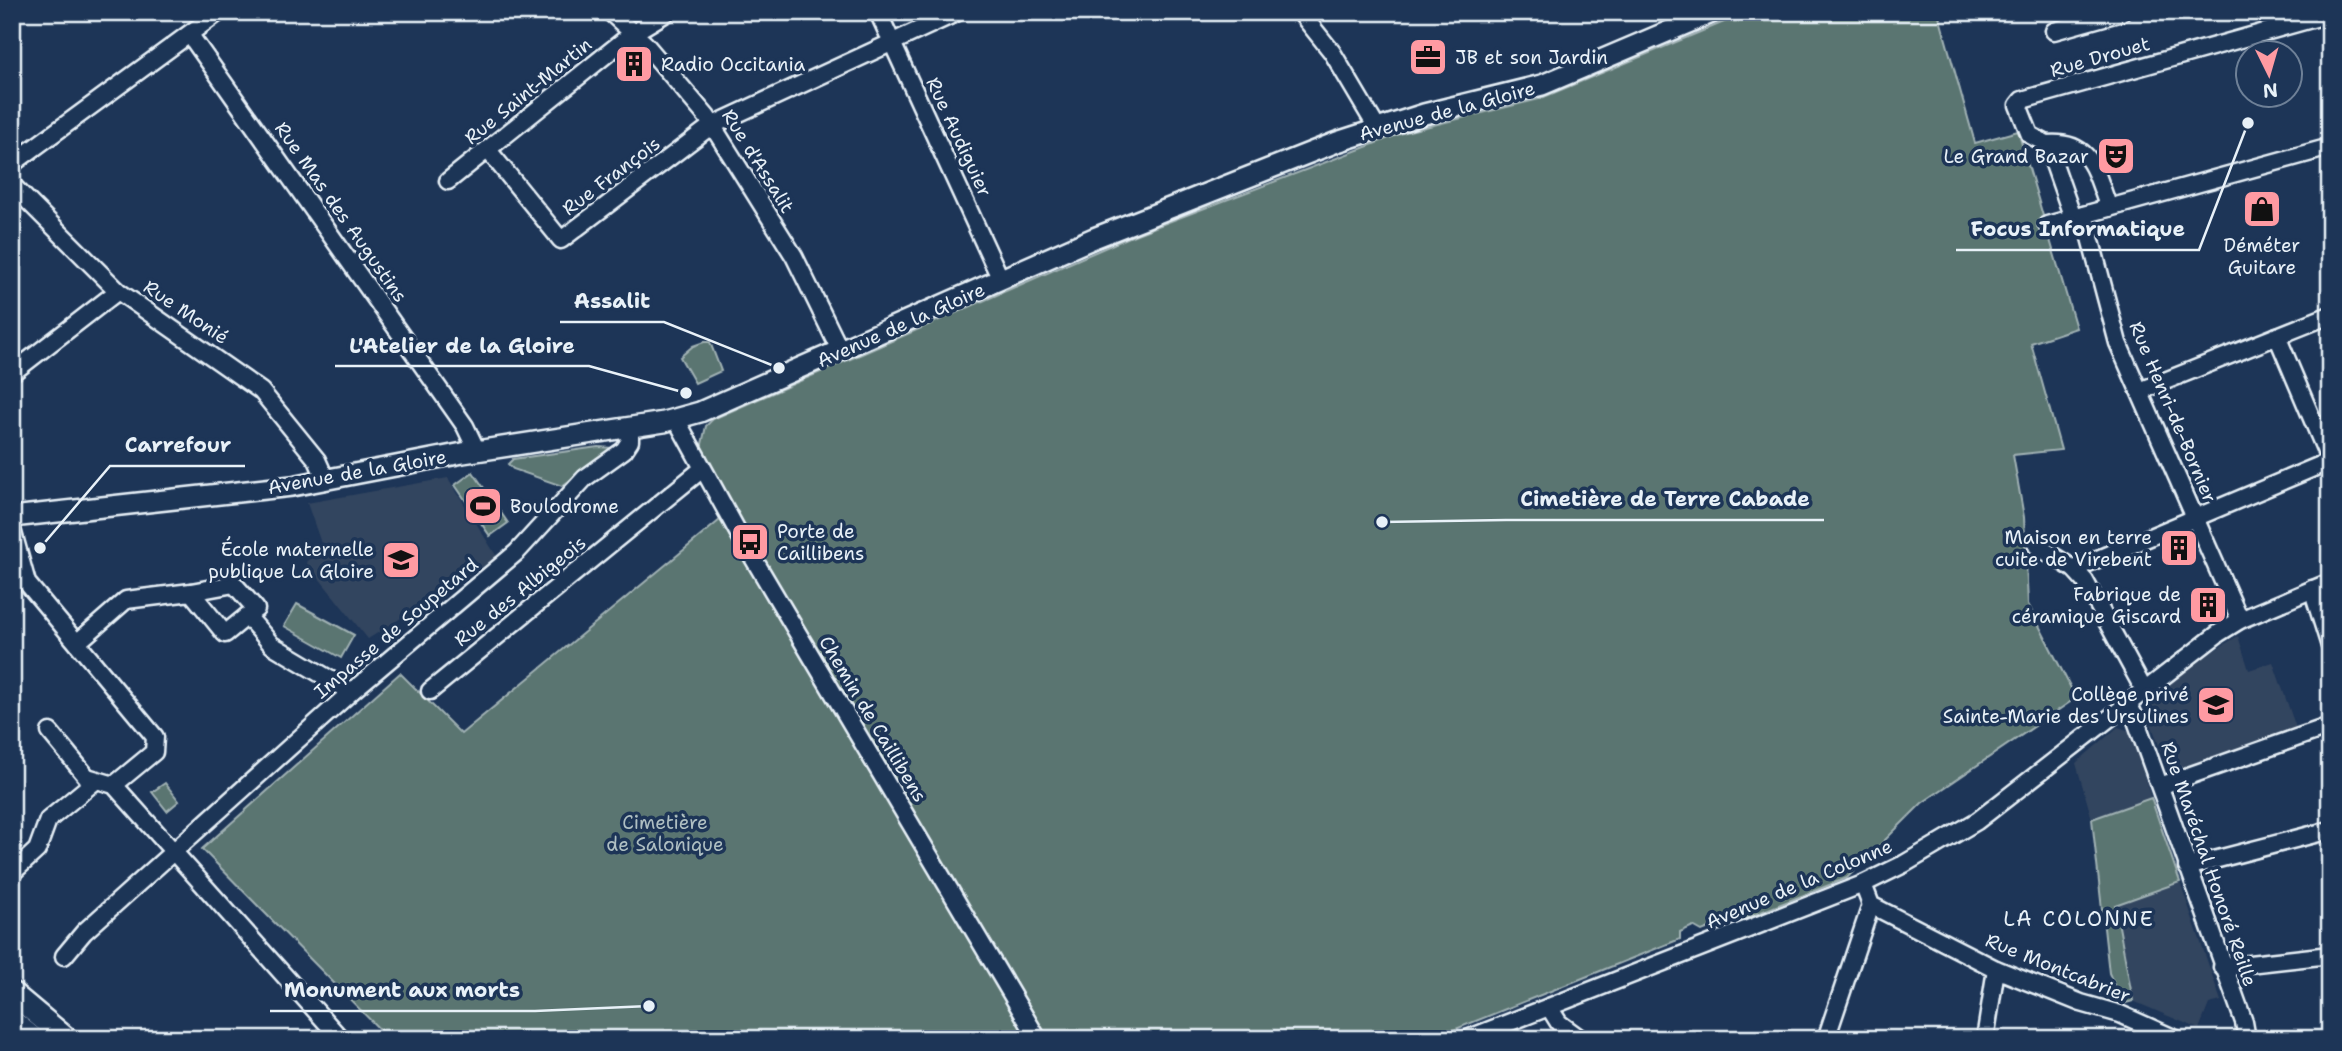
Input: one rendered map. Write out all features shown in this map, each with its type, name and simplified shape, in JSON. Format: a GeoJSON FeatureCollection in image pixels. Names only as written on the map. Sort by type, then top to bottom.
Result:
{"type":"FeatureCollection","features":[{"type":"Feature","properties":{"kind":"main road"},"geometry":{"type":"LineString","coordinates":[[12,993],[67,1039]]}},
{"type":"Feature","properties":{"kind":"main road"},"geometry":{"type":"LineString","coordinates":[[12,1021],[34,1039]]}},
{"type":"Feature","properties":{"kind":"street"},"geometry":{"type":"LineString","coordinates":[[12,164],[219,12]]}},
{"type":"Feature","properties":{"kind":"street","name":"Rue d'Assalit"},"geometry":{"type":"LineString","coordinates":[[610,12],[633,33],[707,117],[794,256],[841,352]]}},
{"type":"Feature","properties":{"kind":"street","name":"Rue Saint-Martin"},"geometry":{"type":"LineString","coordinates":[[448,181],[633,33],[668,12]]}},
{"type":"Feature","properties":{"kind":"street","name":"Rue Audiguier"},"geometry":{"type":"LineString","coordinates":[[878,12],[1001,280]]}},
{"type":"Feature","properties":{"kind":"street"},"geometry":{"type":"LineString","coordinates":[[711,126],[958,12]]}},
{"type":"Feature","properties":{"kind":"street"},"geometry":{"type":"LineString","coordinates":[[1300,12],[1332,52],[1377,128]]}},
{"type":"Feature","properties":{"kind":"street","name":"Avenue de la Gloire"},"geometry":{"type":"LineString","coordinates":[[12,517],[266,489],[676,419],[718,405],[841,352],[1094,238],[1377,128],[1542,85],[1714,12]]}},
{"type":"Feature","properties":{"kind":"street"},"geometry":{"type":"LineString","coordinates":[[2054,31],[2122,12]]}},
{"type":"Feature","properties":{"kind":"street","name":"Rue Drouet"},"geometry":{"type":"LineString","coordinates":[[2078,216],[2047,144],[2030,135],[2018,105],[2022,100],[2327,18]]}},
{"type":"Feature","properties":{"kind":"street","name":"Rue Mas des Augustins"},"geometry":{"type":"LineString","coordinates":[[190,35],[388,314],[470,434],[477,451]]}},
{"type":"Feature","properties":{"kind":"street","name":"Rue François"},"geometry":{"type":"LineString","coordinates":[[488,150],[561,240],[711,126]]}},
{"type":"Feature","properties":{"kind":"street"},"geometry":{"type":"LineString","coordinates":[[2047,144],[2066,143],[2082,150],[2089,159],[2109,208]]}},
{"type":"Feature","properties":{"kind":"street"},"geometry":{"type":"LineString","coordinates":[[2047,225],[2330,147]]}},
{"type":"Feature","properties":{"kind":"street","name":"Rue Monié"},"geometry":{"type":"LineString","coordinates":[[12,186],[118,291],[261,391],[317,460],[326,480]]}},
{"type":"Feature","properties":{"kind":"street","name":"Rue Henri-de-Bornier"},"geometry":{"type":"LineString","coordinates":[[2078,216],[2109,315],[2240,620]]}},
{"type":"Feature","properties":{"kind":"street"},"geometry":{"type":"LineString","coordinates":[[12,373],[118,291]]}},
{"type":"Feature","properties":{"kind":"street"},"geometry":{"type":"LineString","coordinates":[[2140,391],[2330,315]]}},
{"type":"Feature","properties":{"kind":"street"},"geometry":{"type":"LineString","coordinates":[[2074,569],[2330,461],[2277,336]]}},
{"type":"Feature","properties":{"kind":"street","name":"Chemin de Caillibens"},"geometry":{"type":"LineString","coordinates":[[676,419],[701,470],[1038,1039]]}},
{"type":"Feature","properties":{"kind":"street","name":"Impasse de Soupetard"},"geometry":{"type":"LineString","coordinates":[[64,956],[84,933],[351,692],[517,552],[585,478],[624,450],[630,440],[630,427]]}},
{"type":"Feature","properties":{"kind":"street","name":"Rue des Albigeois"},"geometry":{"type":"LineString","coordinates":[[430,691],[701,470]]}},
{"type":"Feature","properties":{"kind":"street"},"geometry":{"type":"LineString","coordinates":[[12,529],[15,559],[27,583],[155,737],[155,752],[114,785]]}},
{"type":"Feature","properties":{"kind":"street"},"geometry":{"type":"LineString","coordinates":[[2037,546],[2074,569],[2085,581],[2144,690]]}},
{"type":"Feature","properties":{"kind":"street","name":"Avenue de la Colonne"},"geometry":{"type":"LineString","coordinates":[[1467,1039],[1863,884],[1977,821],[2144,690],[2240,620],[2330,582]]}},
{"type":"Feature","properties":{"kind":"street"},"geometry":{"type":"LineString","coordinates":[[78,642],[126,600],[234,584],[256,609],[225,634],[191,592]]}},
{"type":"Feature","properties":{"kind":"street"},"geometry":{"type":"LineString","coordinates":[[2312,589],[2330,646]]}},
{"type":"Feature","properties":{"kind":"street"},"geometry":{"type":"LineString","coordinates":[[247,616],[272,645],[351,692]]}},
{"type":"Feature","properties":{"kind":"street","name":"Rue Maréchal Honoré Reille"},"geometry":{"type":"LineString","coordinates":[[2128,704],[2244,1022],[2247,1039]]}},
{"type":"Feature","properties":{"kind":"street"},"geometry":{"type":"LineString","coordinates":[[2160,786],[2330,726]]}},
{"type":"Feature","properties":{"kind":"street"},"geometry":{"type":"LineString","coordinates":[[50,732],[94,782]]}},
{"type":"Feature","properties":{"kind":"street"},"geometry":{"type":"LineString","coordinates":[[12,873],[37,850],[43,826],[48,820],[94,782],[104,781],[114,785],[341,1039]]}},
{"type":"Feature","properties":{"kind":"street"},"geometry":{"type":"LineString","coordinates":[[2188,867],[2330,830]]}},
{"type":"Feature","properties":{"kind":"street"},"geometry":{"type":"LineString","coordinates":[[1826,1039],[1871,905],[1863,884]]}},
{"type":"Feature","properties":{"kind":"street","name":"Rue Montcabrier"},"geometry":{"type":"LineString","coordinates":[[1871,905],[1996,969],[2081,1003],[2120,1014],[2176,1039]]}},
{"type":"Feature","properties":{"kind":"street"},"geometry":{"type":"LineString","coordinates":[[2222,967],[2330,955]]}},
{"type":"Feature","properties":{"kind":"street"},"geometry":{"type":"LineString","coordinates":[[1984,1039],[1996,969]]}},
{"type":"Feature","properties":{"kind":"street"},"geometry":{"type":"LineString","coordinates":[[1549,1007],[1559,1023],[1581,1039]]}},
{"type":"Feature","properties":{"kind":"shaded area","name":"École maternelle publique La Gloire"},"geometry":{"type":"Polygon","coordinates":[[[448,478],[497,557],[368,639],[306,562],[322,546],[307,503],[448,478]]]}},
{"type":"Feature","properties":{"kind":"shaded area","name":"Collège privé Sainte-Marie des Ursulines"},"geometry":{"type":"Polygon","coordinates":[[[2238,636],[2249,670],[2273,662],[2296,728],[2169,773],[2144,704],[2200,659],[2238,636]]]}},
{"type":"Feature","properties":{"kind":"shaded area"},"geometry":{"type":"Polygon","coordinates":[[[2118,727],[2130,731],[2151,798],[2092,819],[2076,763],[2118,727]]]}},
{"type":"Feature","properties":{"kind":"shaded area"},"geometry":{"type":"Polygon","coordinates":[[[2180,882],[2221,1001],[2209,1004],[2199,1029],[2133,1001],[2115,905],[2180,882]]]}},
{"type":"Feature","properties":{"kind":"green space"},"geometry":{"type":"Polygon","coordinates":[[[1748,12],[1938,12],[1975,143],[2018,131],[2076,328],[2031,343],[2061,450],[2013,455],[2024,517],[2028,604],[2076,698],[1922,803],[1847,878],[1743,919],[1739,916],[1702,931],[1693,926],[1680,932],[1680,939],[1431,1039],[1047,1039],[700,453],[706,426],[713,419],[1134,235],[1405,132],[1539,99],[1748,12]]]}},
{"type":"Feature","properties":{"kind":"green space"},"geometry":{"type":"Polygon","coordinates":[[[710,342],[721,371],[695,383],[680,357],[693,346],[710,342]]]}},
{"type":"Feature","properties":{"kind":"green space"},"geometry":{"type":"Polygon","coordinates":[[[598,447],[614,448],[562,486],[513,469],[508,464],[513,459],[598,447]]]}},
{"type":"Feature","properties":{"kind":"green space","name":"Boulodrome"},"geometry":{"type":"Polygon","coordinates":[[[473,472],[508,523],[490,536],[455,485],[473,472]]]}},
{"type":"Feature","properties":{"kind":"green space","name":"Cimetière de Salonique"},"geometry":{"type":"Polygon","coordinates":[[[720,520],[1028,1039],[389,1039],[202,849],[400,673],[461,734],[720,520]]]}},
{"type":"Feature","properties":{"kind":"green space"},"geometry":{"type":"Polygon","coordinates":[[[297,604],[354,635],[341,658],[284,626],[297,604]]]}},
{"type":"Feature","properties":{"kind":"green space"},"geometry":{"type":"Polygon","coordinates":[[[165,783],[179,801],[167,811],[152,792],[165,783]]]}},
{"type":"Feature","properties":{"kind":"green space"},"geometry":{"type":"Polygon","coordinates":[[[2151,798],[2180,882],[2115,905],[2133,1001],[2122,1004],[2109,973],[2092,819],[2151,798]]]}},
{"type":"Feature","properties":{"kind":"place","name":"JB et son Jardin"},"geometry":{"type":"Point","coordinates":[1428,57]}},
{"type":"Feature","properties":{"kind":"place","name":"Radio Occitania"},"geometry":{"type":"Point","coordinates":[634,64]}},
{"type":"Feature","properties":{"kind":"place","name":"Focus Informatique"},"geometry":{"type":"Point","coordinates":[2248,123]}},
{"type":"Feature","properties":{"kind":"place","name":"Le Grand Bazar"},"geometry":{"type":"Point","coordinates":[2116,156]}},
{"type":"Feature","properties":{"kind":"place","name":"Déméter Guitare"},"geometry":{"type":"Point","coordinates":[2262,209]}},
{"type":"Feature","properties":{"kind":"place","name":"Assalit"},"geometry":{"type":"Point","coordinates":[779,368]}},
{"type":"Feature","properties":{"kind":"place","name":"L'Atelier de la Gloire"},"geometry":{"type":"Point","coordinates":[686,393]}},
{"type":"Feature","properties":{"kind":"place","name":"Boulodrome"},"geometry":{"type":"Point","coordinates":[483,506]}},
{"type":"Feature","properties":{"kind":"place","name":"Cimetière de Terre Cabade"},"geometry":{"type":"Point","coordinates":[1382,522]}},
{"type":"Feature","properties":{"kind":"place","name":"Porte de Caillibens"},"geometry":{"type":"Point","coordinates":[750,542]}},
{"type":"Feature","properties":{"kind":"place","name":"Carrefour"},"geometry":{"type":"Point","coordinates":[40,548]}},
{"type":"Feature","properties":{"kind":"place","name":"Maison en terre cuite de Virebent"},"geometry":{"type":"Point","coordinates":[2179,548]}},
{"type":"Feature","properties":{"kind":"place","name":"École maternelle publique La Gloire"},"geometry":{"type":"Point","coordinates":[401,560]}},
{"type":"Feature","properties":{"kind":"place","name":"Fabrique de céramique Giscard"},"geometry":{"type":"Point","coordinates":[2208,605]}},
{"type":"Feature","properties":{"kind":"place","name":"Collège privé Sainte-Marie des Ursulines"},"geometry":{"type":"Point","coordinates":[2216,705]}},
{"type":"Feature","properties":{"kind":"place","name":"Monument aux morts"},"geometry":{"type":"Point","coordinates":[649,1006]}},
{"type":"Feature","properties":{"kind":"district","name":"LA COLONNE"},"geometry":{"type":"Point","coordinates":[2079,919]}}]}
